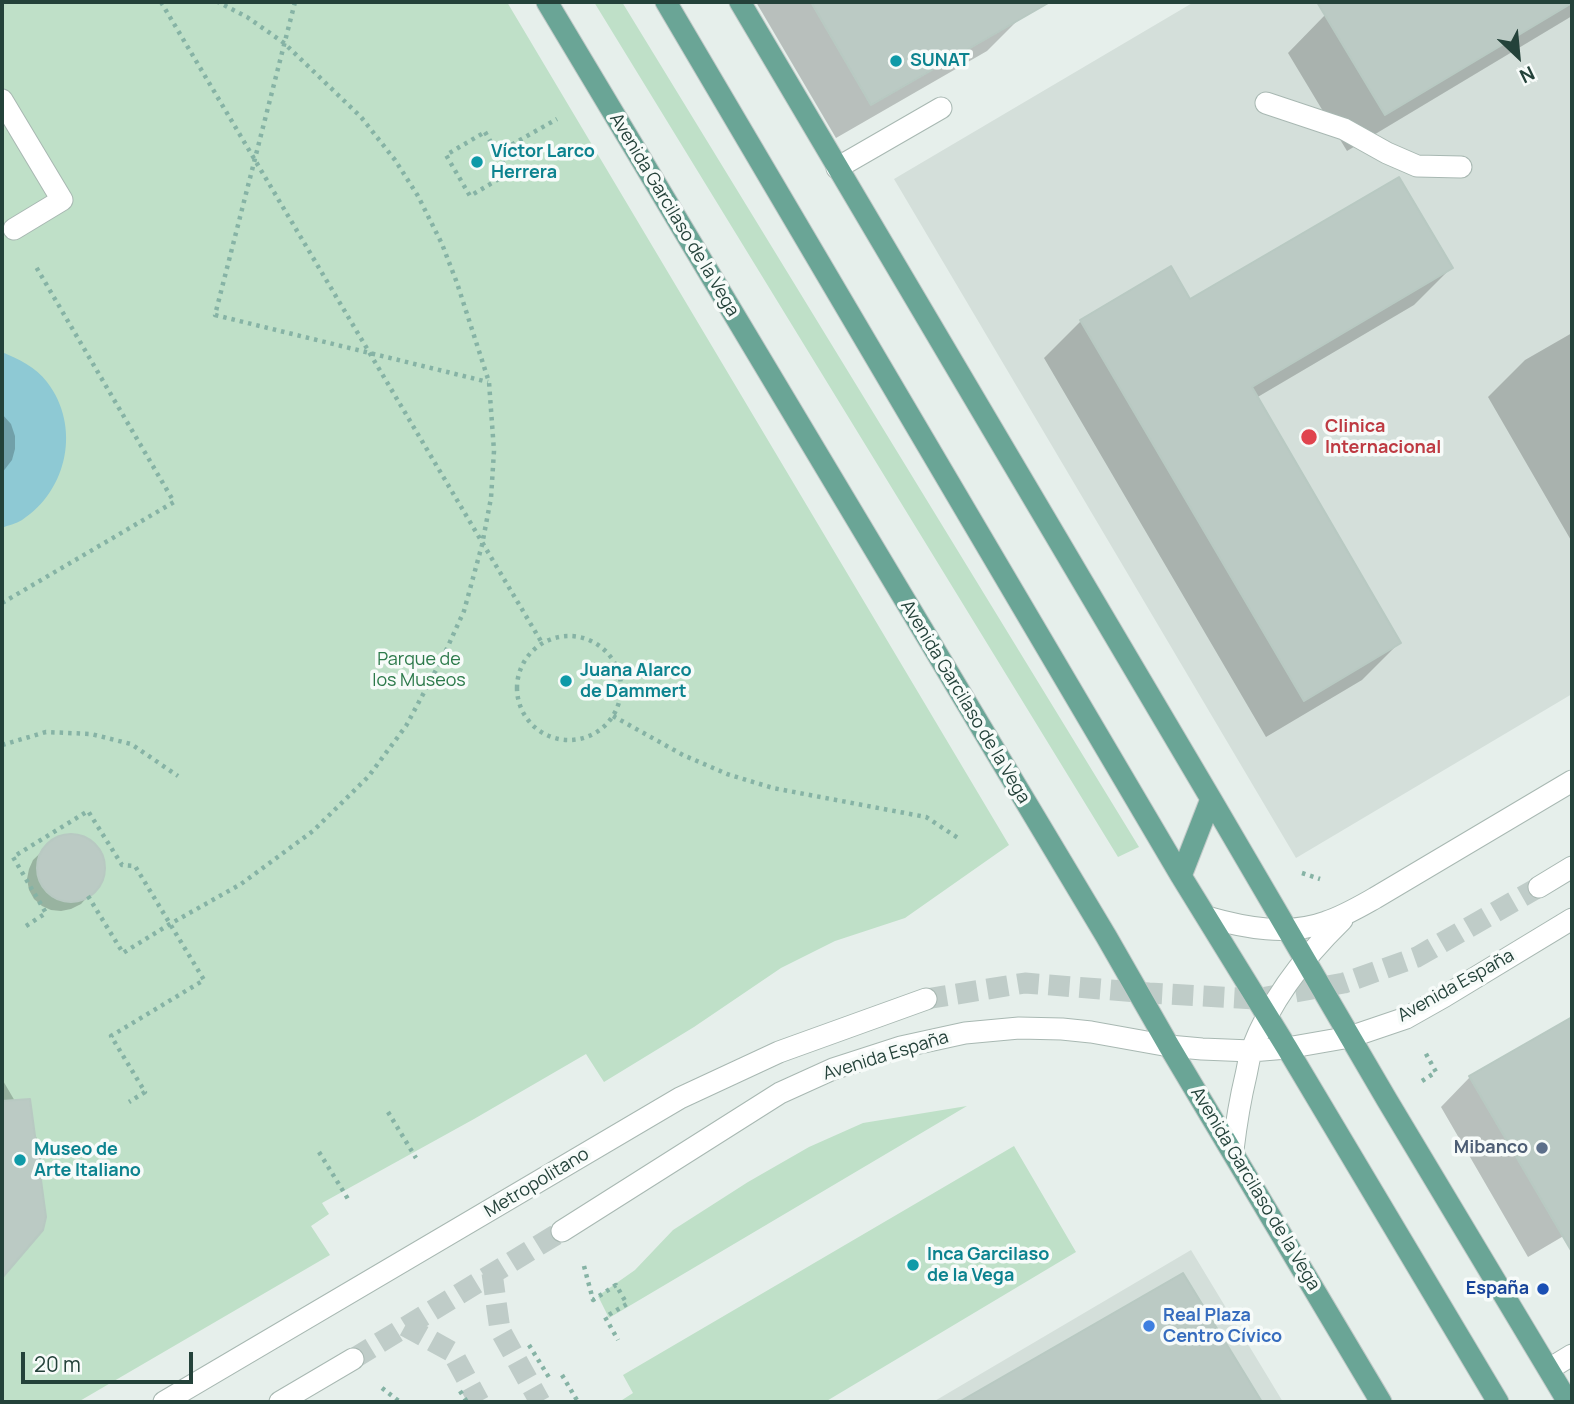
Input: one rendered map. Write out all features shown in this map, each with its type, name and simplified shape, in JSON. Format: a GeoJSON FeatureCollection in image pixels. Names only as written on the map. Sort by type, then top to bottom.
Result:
{"type":"FeatureCollection","features":[{"type":"Feature","properties":{"kind":"main road","name":"Avenida Garcilaso de la Vega"},"geometry":{"type":"LineString","coordinates":[[547,2],[1106,936],[1381,1402]]}},
{"type":"Feature","properties":{"kind":"main road"},"geometry":{"type":"LineString","coordinates":[[666,2],[1181,876],[1498,1402]]}},
{"type":"Feature","properties":{"kind":"main road"},"geometry":{"type":"LineString","coordinates":[[740,2],[1568,1402]]}},
{"type":"Feature","properties":{"kind":"main road"},"geometry":{"type":"LineString","coordinates":[[1181,876],[1211,799]]}},
{"type":"Feature","properties":{"kind":"street"},"geometry":{"type":"LineString","coordinates":[[2,100],[62,200],[14,229]]}},
{"type":"Feature","properties":{"kind":"street"},"geometry":{"type":"LineString","coordinates":[[1266,103],[1344,129],[1417,166],[1461,167]]}},
{"type":"Feature","properties":{"kind":"street"},"geometry":{"type":"LineString","coordinates":[[837,168],[941,108]]}},
{"type":"Feature","properties":{"kind":"street"},"geometry":{"type":"LineString","coordinates":[[1207,917],[1261,929],[1286,929],[1304,928],[1349,914],[1572,781]]}},
{"type":"Feature","properties":{"kind":"street"},"geometry":{"type":"LineString","coordinates":[[1539,887],[1572,867]]}},
{"type":"Feature","properties":{"kind":"street"},"geometry":{"type":"LineString","coordinates":[[1233,1150],[1238,1109],[1251,1051],[1267,1017],[1304,959],[1349,914]]}},
{"type":"Feature","properties":{"kind":"street","name":"Avenida España"},"geometry":{"type":"LineString","coordinates":[[567,1228],[780,1093],[833,1069],[901,1047],[965,1033],[1019,1028],[1062,1029],[1169,1046],[1251,1051],[1350,1037],[1415,1012],[1572,919]]}},
{"type":"Feature","properties":{"kind":"street","name":"Metropolitano"},"geometry":{"type":"LineString","coordinates":[[164,1402],[680,1098],[779,1052],[926,999]]}},
{"type":"Feature","properties":{"kind":"street"},"geometry":{"type":"LineString","coordinates":[[1549,1369],[1572,1355]]}},
{"type":"Feature","properties":{"kind":"street"},"geometry":{"type":"LineString","coordinates":[[280,1402],[353,1359]]}},
{"type":"Feature","properties":{"kind":"path"},"geometry":{"type":"LineString","coordinates":[[161,2],[542,643]]}},
{"type":"Feature","properties":{"kind":"path"},"geometry":{"type":"LineString","coordinates":[[88,896],[123,953],[241,884],[313,831],[369,778],[405,726],[443,657],[464,611],[482,545],[491,498],[494,452],[489,382],[457,283],[442,244],[418,196],[395,160],[361,117],[284,43],[247,17],[218,2]]}},
{"type":"Feature","properties":{"kind":"path"},"geometry":{"type":"LineString","coordinates":[[295,2],[215,316],[489,382]]}},
{"type":"Feature","properties":{"kind":"path"},"geometry":{"type":"LineString","coordinates":[[497,153],[557,119]]}},
{"type":"Feature","properties":{"kind":"path"},"geometry":{"type":"LineString","coordinates":[[485,132],[497,153],[509,173],[470,196],[446,155],[485,132]]}},
{"type":"Feature","properties":{"kind":"path"},"geometry":{"type":"LineString","coordinates":[[2,603],[174,502],[14,229]]}},
{"type":"Feature","properties":{"kind":"path"},"geometry":{"type":"LineString","coordinates":[[583,637],[596,642],[615,663],[620,676],[619,704],[613,716],[601,728],[586,737],[569,740],[552,737],[538,730],[526,718],[519,703],[517,686],[520,670],[529,655],[542,643],[555,638],[583,637]]}},
{"type":"Feature","properties":{"kind":"path"},"geometry":{"type":"LineString","coordinates":[[613,716],[682,755],[727,774],[773,788],[926,817],[961,840]]}},
{"type":"Feature","properties":{"kind":"path"},"geometry":{"type":"LineString","coordinates":[[2,745],[46,732],[91,734],[131,744],[178,776]]}},
{"type":"Feature","properties":{"kind":"path"},"geometry":{"type":"LineString","coordinates":[[26,926],[47,914],[13,857],[88,811],[122,865],[135,866],[205,980],[111,1036],[145,1092],[129,1102]]}},
{"type":"Feature","properties":{"kind":"path"},"geometry":{"type":"LineString","coordinates":[[388,1112],[416,1158]]}},
{"type":"Feature","properties":{"kind":"path"},"geometry":{"type":"LineString","coordinates":[[319,1152],[348,1199]]}},
{"type":"Feature","properties":{"kind":"path"},"geometry":{"type":"LineString","coordinates":[[567,1228],[593,1300],[616,1285],[627,1304],[605,1317],[618,1340]]}},
{"type":"Feature","properties":{"kind":"path"},"geometry":{"type":"LineString","coordinates":[[529,1345],[550,1379]]}},
{"type":"Feature","properties":{"kind":"path"},"geometry":{"type":"LineString","coordinates":[[562,1375],[578,1402]]}},
{"type":"Feature","properties":{"kind":"path"},"geometry":{"type":"LineString","coordinates":[[460,1391],[467,1402]]}},
{"type":"Feature","properties":{"kind":"shaded area","name":"Clinica Internacional"},"geometry":{"type":"Polygon","coordinates":[[[1194,2],[1572,2],[1572,694],[1296,858],[894,179],[1194,2]]]}},
{"type":"Feature","properties":{"kind":"shaded area","name":"Real Plaza Centro Cívico"},"geometry":{"type":"Polygon","coordinates":[[[1191,1250],[1283,1402],[933,1402],[1191,1250]]]}},
{"type":"Feature","properties":{"kind":"green space","name":"Parque de los Museos"},"geometry":{"type":"Polygon","coordinates":[[[2,2],[507,2],[1009,845],[905,918],[835,941],[781,968],[694,1027],[604,1082],[586,1054],[322,1203],[329,1214],[311,1226],[330,1255],[78,1402],[2,1402],[2,2]]]}},
{"type":"Feature","properties":{"kind":"green space"},"geometry":{"type":"Polygon","coordinates":[[[594,2],[622,2],[1139,847],[1118,857],[594,2]]]}},
{"type":"Feature","properties":{"kind":"green space"},"geometry":{"type":"Polygon","coordinates":[[[967,1106],[609,1318],[598,1296],[635,1270],[673,1230],[748,1182],[809,1147],[863,1123],[967,1106]]]}},
{"type":"Feature","properties":{"kind":"green space"},"geometry":{"type":"Polygon","coordinates":[[[1014,1146],[1076,1252],[825,1402],[619,1402],[633,1393],[623,1375],[1014,1146]]]}},
{"type":"Feature","properties":{"kind":"water"},"geometry":{"type":"Polygon","coordinates":[[[2,352],[32,368],[47,382],[58,399],[66,437],[59,475],[50,492],[38,507],[22,520],[2,528],[2,352]]]}},
{"type":"Feature","properties":{"kind":"building","name":"SUNAT"},"geometry":{"type":"Polygon","coordinates":[[[811,2],[1050,2],[871,105],[811,2]]]}},
{"type":"Feature","properties":{"kind":"building"},"geometry":{"type":"Polygon","coordinates":[[[1317,2],[1572,2],[1572,3],[1385,115],[1317,2]]]}},
{"type":"Feature","properties":{"kind":"building","name":"Clinica Internacional"},"geometry":{"type":"Polygon","coordinates":[[[1399,177],[1453,268],[1252,387],[1401,643],[1304,701],[1080,320],[1171,266],[1190,299],[1399,177]]]}},
{"type":"Feature","properties":{"kind":"building"},"geometry":{"type":"Polygon","coordinates":[[[71,834],[84,837],[95,844],[102,855],[105,868],[102,881],[95,892],[84,899],[71,902],[58,899],[47,892],[40,881],[37,868],[40,855],[47,844],[58,837],[71,834]]]}},
{"type":"Feature","properties":{"kind":"building","name":"Mibanco"},"geometry":{"type":"Polygon","coordinates":[[[1572,1017],[1572,1252],[1469,1076],[1572,1017]]]}},
{"type":"Feature","properties":{"kind":"building","name":"Museo de Arte Italiano"},"geometry":{"type":"Polygon","coordinates":[[[30,1099],[46,1217],[43,1230],[2,1278],[2,1101],[30,1099]]]}},
{"type":"Feature","properties":{"kind":"building","name":"Real Plaza Centro Cívico"},"geometry":{"type":"Polygon","coordinates":[[[1183,1273],[1262,1402],[959,1402],[1183,1273]]]}},
{"type":"Feature","properties":{"kind":"tunnel"},"geometry":{"type":"LineString","coordinates":[[926,999],[1025,983],[1256,999],[1344,983],[1417,957],[1539,887]]}},
{"type":"Feature","properties":{"kind":"tunnel"},"geometry":{"type":"LineString","coordinates":[[353,1359],[562,1231]]}},
{"type":"Feature","properties":{"kind":"tunnel"},"geometry":{"type":"LineString","coordinates":[[492,1273],[500,1330],[540,1402]]}},
{"type":"Feature","properties":{"kind":"tunnel"},"geometry":{"type":"LineString","coordinates":[[405,1326],[452,1352],[479,1402]]}},
{"type":"Feature","properties":{"kind":"place","name":"SUNAT"},"geometry":{"type":"Point","coordinates":[896,61]}},
{"type":"Feature","properties":{"kind":"place","name":"Víctor Larco Herrera"},"geometry":{"type":"Point","coordinates":[477,162]}},
{"type":"Feature","properties":{"kind":"place","name":"Clinica Internacional"},"geometry":{"type":"Point","coordinates":[1309,437]}},
{"type":"Feature","properties":{"kind":"place","name":"Juana Alarco de Dammert"},"geometry":{"type":"Point","coordinates":[566,681]}},
{"type":"Feature","properties":{"kind":"place","name":"Mibanco"},"geometry":{"type":"Point","coordinates":[1542,1148]}},
{"type":"Feature","properties":{"kind":"place","name":"Museo de Arte Italiano"},"geometry":{"type":"Point","coordinates":[20,1160]}},
{"type":"Feature","properties":{"kind":"place","name":"Inca Garcilaso de la Vega"},"geometry":{"type":"Point","coordinates":[913,1265]}},
{"type":"Feature","properties":{"kind":"place","name":"España"},"geometry":{"type":"Point","coordinates":[1543,1289]}},
{"type":"Feature","properties":{"kind":"place","name":"Real Plaza Centro Cívico"},"geometry":{"type":"Point","coordinates":[1149,1326]}}]}
